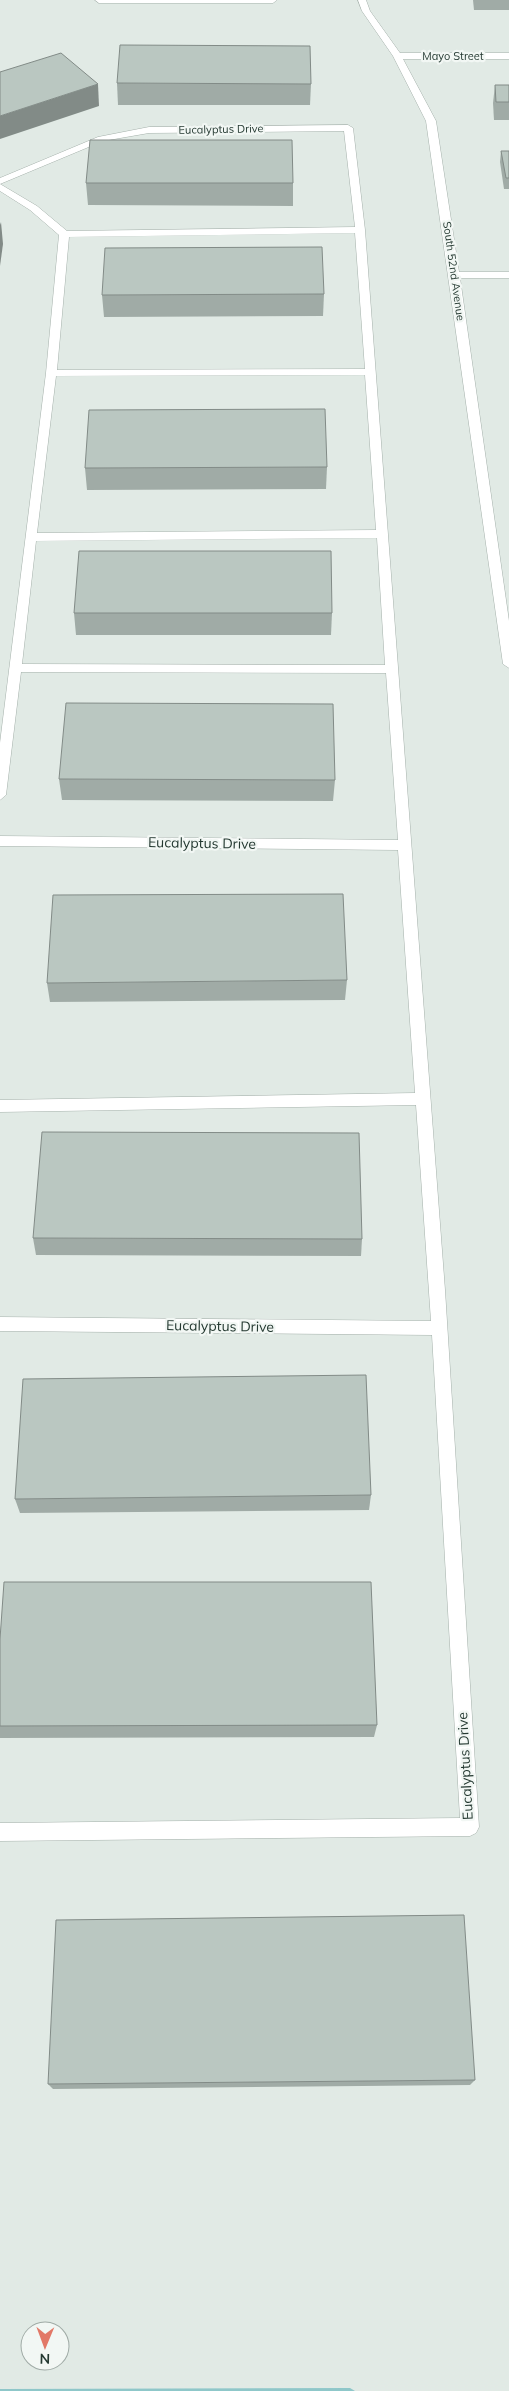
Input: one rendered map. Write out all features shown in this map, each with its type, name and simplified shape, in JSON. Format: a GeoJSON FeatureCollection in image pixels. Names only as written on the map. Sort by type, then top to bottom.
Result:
{"type":"FeatureCollection","features":[{"type":"Feature","properties":{"kind":"street"},"geometry":{"type":"LineString","coordinates":[[99,0],[273,0]]}},
{"type":"Feature","properties":{"kind":"street","name":"South 52nd Avenue"},"geometry":{"type":"LineString","coordinates":[[362,0],[366,11],[397,56],[431,121],[438,158],[496,560],[509,664]]}},
{"type":"Feature","properties":{"kind":"street","name":"Mayo Street"},"geometry":{"type":"LineString","coordinates":[[397,56],[509,56]]}},
{"type":"Feature","properties":{"kind":"street","name":"Eucalyptus Drive"},"geometry":{"type":"LineString","coordinates":[[0,181],[101,139],[149,130],[348,128],[360,230],[382,534],[439,1328],[470,1827],[0,1832]]}},
{"type":"Feature","properties":{"kind":"street"},"geometry":{"type":"LineString","coordinates":[[0,187],[25,200],[47,217],[64,234],[360,230]]}},
{"type":"Feature","properties":{"kind":"street"},"geometry":{"type":"LineString","coordinates":[[0,795],[32,537],[44,418],[51,373],[64,234]]}},
{"type":"Feature","properties":{"kind":"street"},"geometry":{"type":"LineString","coordinates":[[454,275],[509,275]]}},
{"type":"Feature","properties":{"kind":"street"},"geometry":{"type":"LineString","coordinates":[[51,373],[370,372]]}},
{"type":"Feature","properties":{"kind":"street"},"geometry":{"type":"LineString","coordinates":[[32,537],[382,534]]}},
{"type":"Feature","properties":{"kind":"street"},"geometry":{"type":"LineString","coordinates":[[496,560],[509,560]]}},
{"type":"Feature","properties":{"kind":"street"},"geometry":{"type":"LineString","coordinates":[[16,668],[391,669]]}},
{"type":"Feature","properties":{"kind":"street","name":"Eucalyptus Drive"},"geometry":{"type":"LineString","coordinates":[[0,841],[404,845]]}},
{"type":"Feature","properties":{"kind":"street"},"geometry":{"type":"LineString","coordinates":[[0,1106],[422,1099]]}},
{"type":"Feature","properties":{"kind":"street","name":"Eucalyptus Drive"},"geometry":{"type":"LineString","coordinates":[[0,1324],[439,1328]]}},
{"type":"Feature","properties":{"kind":"water"},"geometry":{"type":"Polygon","coordinates":[[[350,2388],[355,2391],[0,2391],[0,2389],[350,2388]]]}},
{"type":"Feature","properties":{"kind":"building"},"geometry":{"type":"Polygon","coordinates":[[[120,45],[310,46],[311,84],[117,83],[120,45]]]}},
{"type":"Feature","properties":{"kind":"building"},"geometry":{"type":"Polygon","coordinates":[[[61,53],[98,84],[0,116],[0,72],[61,53]]]}},
{"type":"Feature","properties":{"kind":"building"},"geometry":{"type":"Polygon","coordinates":[[[495,85],[509,85],[509,102],[496,102],[495,85]]]}},
{"type":"Feature","properties":{"kind":"building"},"geometry":{"type":"Polygon","coordinates":[[[90,140],[292,140],[293,183],[86,183],[90,140]]]}},
{"type":"Feature","properties":{"kind":"building"},"geometry":{"type":"Polygon","coordinates":[[[501,151],[509,151],[509,178],[506,178],[501,151]]]}},
{"type":"Feature","properties":{"kind":"building"},"geometry":{"type":"Polygon","coordinates":[[[322,247],[324,294],[102,295],[105,248],[322,247]]]}},
{"type":"Feature","properties":{"kind":"building"},"geometry":{"type":"Polygon","coordinates":[[[325,409],[327,467],[85,468],[89,410],[325,409]]]}},
{"type":"Feature","properties":{"kind":"building"},"geometry":{"type":"Polygon","coordinates":[[[79,551],[331,551],[332,613],[74,613],[79,551]]]}},
{"type":"Feature","properties":{"kind":"building"},"geometry":{"type":"Polygon","coordinates":[[[66,703],[333,704],[335,780],[59,779],[66,703]]]}},
{"type":"Feature","properties":{"kind":"building"},"geometry":{"type":"Polygon","coordinates":[[[343,894],[347,980],[47,983],[53,895],[343,894]]]}},
{"type":"Feature","properties":{"kind":"building"},"geometry":{"type":"Polygon","coordinates":[[[42,1132],[359,1133],[362,1239],[33,1238],[42,1132]]]}},
{"type":"Feature","properties":{"kind":"building"},"geometry":{"type":"Polygon","coordinates":[[[366,1375],[371,1495],[15,1499],[23,1379],[366,1375]]]}},
{"type":"Feature","properties":{"kind":"building"},"geometry":{"type":"Polygon","coordinates":[[[4,1582],[371,1582],[377,1725],[0,1726],[0,1639],[4,1582]]]}},
{"type":"Feature","properties":{"kind":"building"},"geometry":{"type":"Polygon","coordinates":[[[464,1915],[475,2080],[48,2084],[56,1920],[464,1915]]]}}]}
